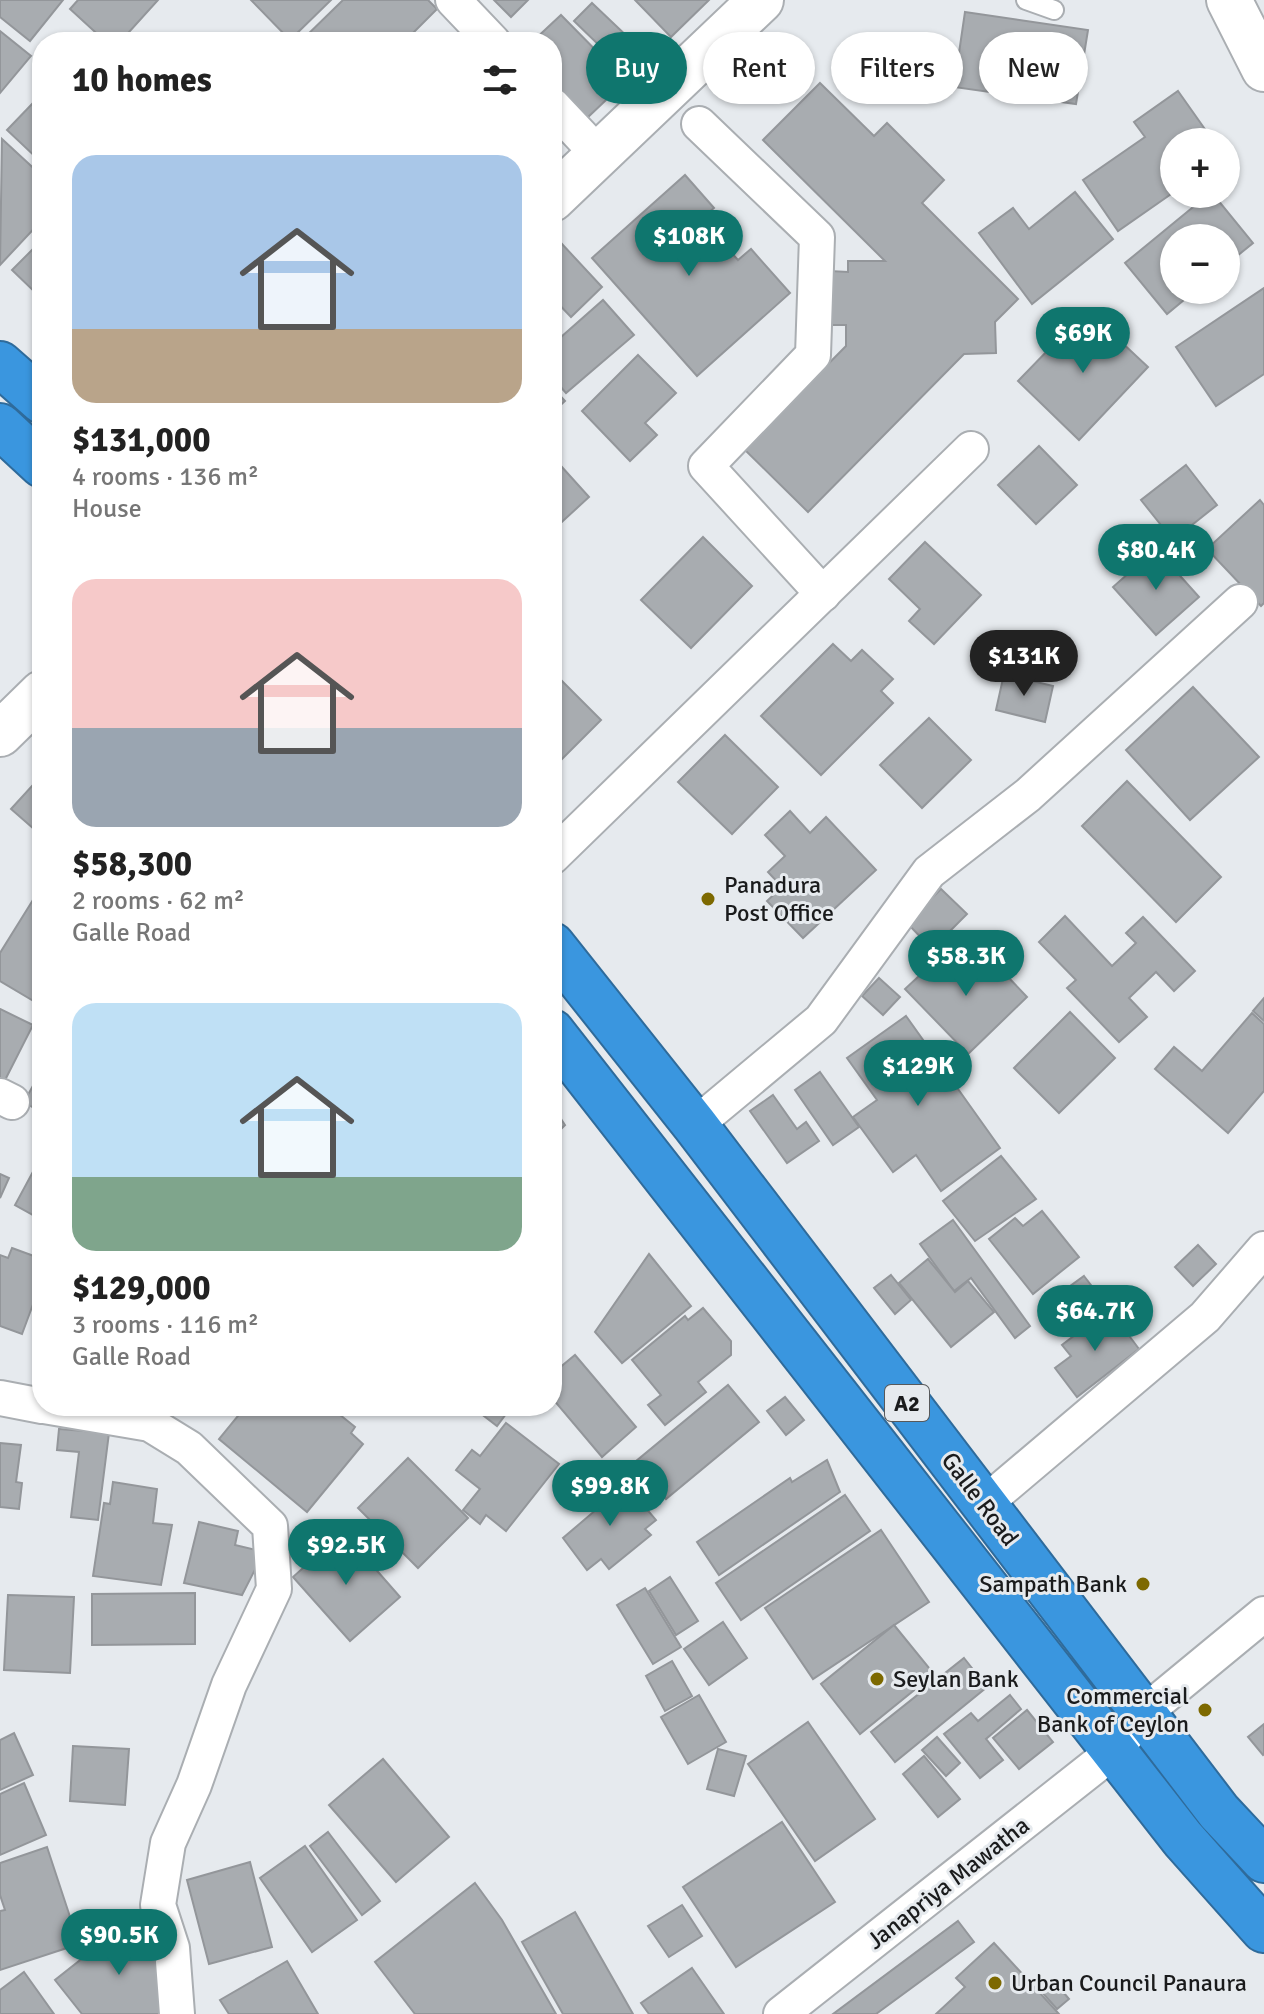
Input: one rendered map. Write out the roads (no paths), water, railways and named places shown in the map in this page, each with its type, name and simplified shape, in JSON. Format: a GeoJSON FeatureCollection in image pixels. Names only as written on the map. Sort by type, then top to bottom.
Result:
{"type":"FeatureCollection","features":[{"type":"Feature","properties":{"kind":"highway"},"geometry":{"type":"LineString","coordinates":[[0,364],[32,392]]}},
{"type":"Feature","properties":{"kind":"highway"},"geometry":{"type":"LineString","coordinates":[[0,426],[32,456]]}},
{"type":"Feature","properties":{"kind":"highway","name":"Galle Road"},"geometry":{"type":"LineString","coordinates":[[562,958],[695,1125],[1219,1812],[1264,1860]]}},
{"type":"Feature","properties":{"kind":"highway","name":"Galle Road"},"geometry":{"type":"LineString","coordinates":[[562,1045],[1183,1839],[1264,1930]]}},
{"type":"Feature","properties":{"kind":"street"},"geometry":{"type":"LineString","coordinates":[[453,0],[483,32]]}},
{"type":"Feature","properties":{"kind":"street"},"geometry":{"type":"LineString","coordinates":[[562,190],[761,0]]}},
{"type":"Feature","properties":{"kind":"street"},"geometry":{"type":"LineString","coordinates":[[1229,0],[1264,69]]}},
{"type":"Feature","properties":{"kind":"street"},"geometry":{"type":"LineString","coordinates":[[562,116],[600,156]]}},
{"type":"Feature","properties":{"kind":"street"},"geometry":{"type":"LineString","coordinates":[[699,124],[817,237],[813,355],[706,466],[823,594]]}},
{"type":"Feature","properties":{"kind":"street"},"geometry":{"type":"LineString","coordinates":[[562,847],[971,449]]}},
{"type":"Feature","properties":{"kind":"street"},"geometry":{"type":"LineString","coordinates":[[695,1125],[821,1020],[929,872],[1028,795],[1240,602]]}},
{"type":"Feature","properties":{"kind":"street"},"geometry":{"type":"LineString","coordinates":[[0,734],[32,703]]}},
{"type":"Feature","properties":{"kind":"street"},"geometry":{"type":"LineString","coordinates":[[984,1504],[1205,1317],[1264,1249]]}},
{"type":"Feature","properties":{"kind":"street"},"geometry":{"type":"LineString","coordinates":[[0,1398],[32,1404]]}},
{"type":"Feature","properties":{"kind":"street"},"geometry":{"type":"LineString","coordinates":[[102,1416],[150,1424],[189,1448],[270,1526],[274,1589],[229,1685],[194,1785],[168,1843],[158,1905],[172,1948],[177,2014]]}},
{"type":"Feature","properties":{"kind":"street","name":"Janapriya Mawatha"},"geometry":{"type":"LineString","coordinates":[[781,2014],[1114,1751],[1144,1713],[1264,1614]]}},
{"type":"Feature","properties":{"kind":"lane"},"geometry":{"type":"LineString","coordinates":[[1026,0],[1054,10]]}},
{"type":"Feature","properties":{"kind":"place","name":"Panadura Post Office"},"geometry":{"type":"Point","coordinates":[708,899]}},
{"type":"Feature","properties":{"kind":"place","name":"Sampath Bank"},"geometry":{"type":"Point","coordinates":[1143,1584]}},
{"type":"Feature","properties":{"kind":"place","name":"Seylan Bank"},"geometry":{"type":"Point","coordinates":[877,1679]}},
{"type":"Feature","properties":{"kind":"place","name":"Commercial Bank of Ceylon"},"geometry":{"type":"Point","coordinates":[1205,1710]}},
{"type":"Feature","properties":{"kind":"place","name":"Urban Council Panaura"},"geometry":{"type":"Point","coordinates":[995,1983]}}]}
